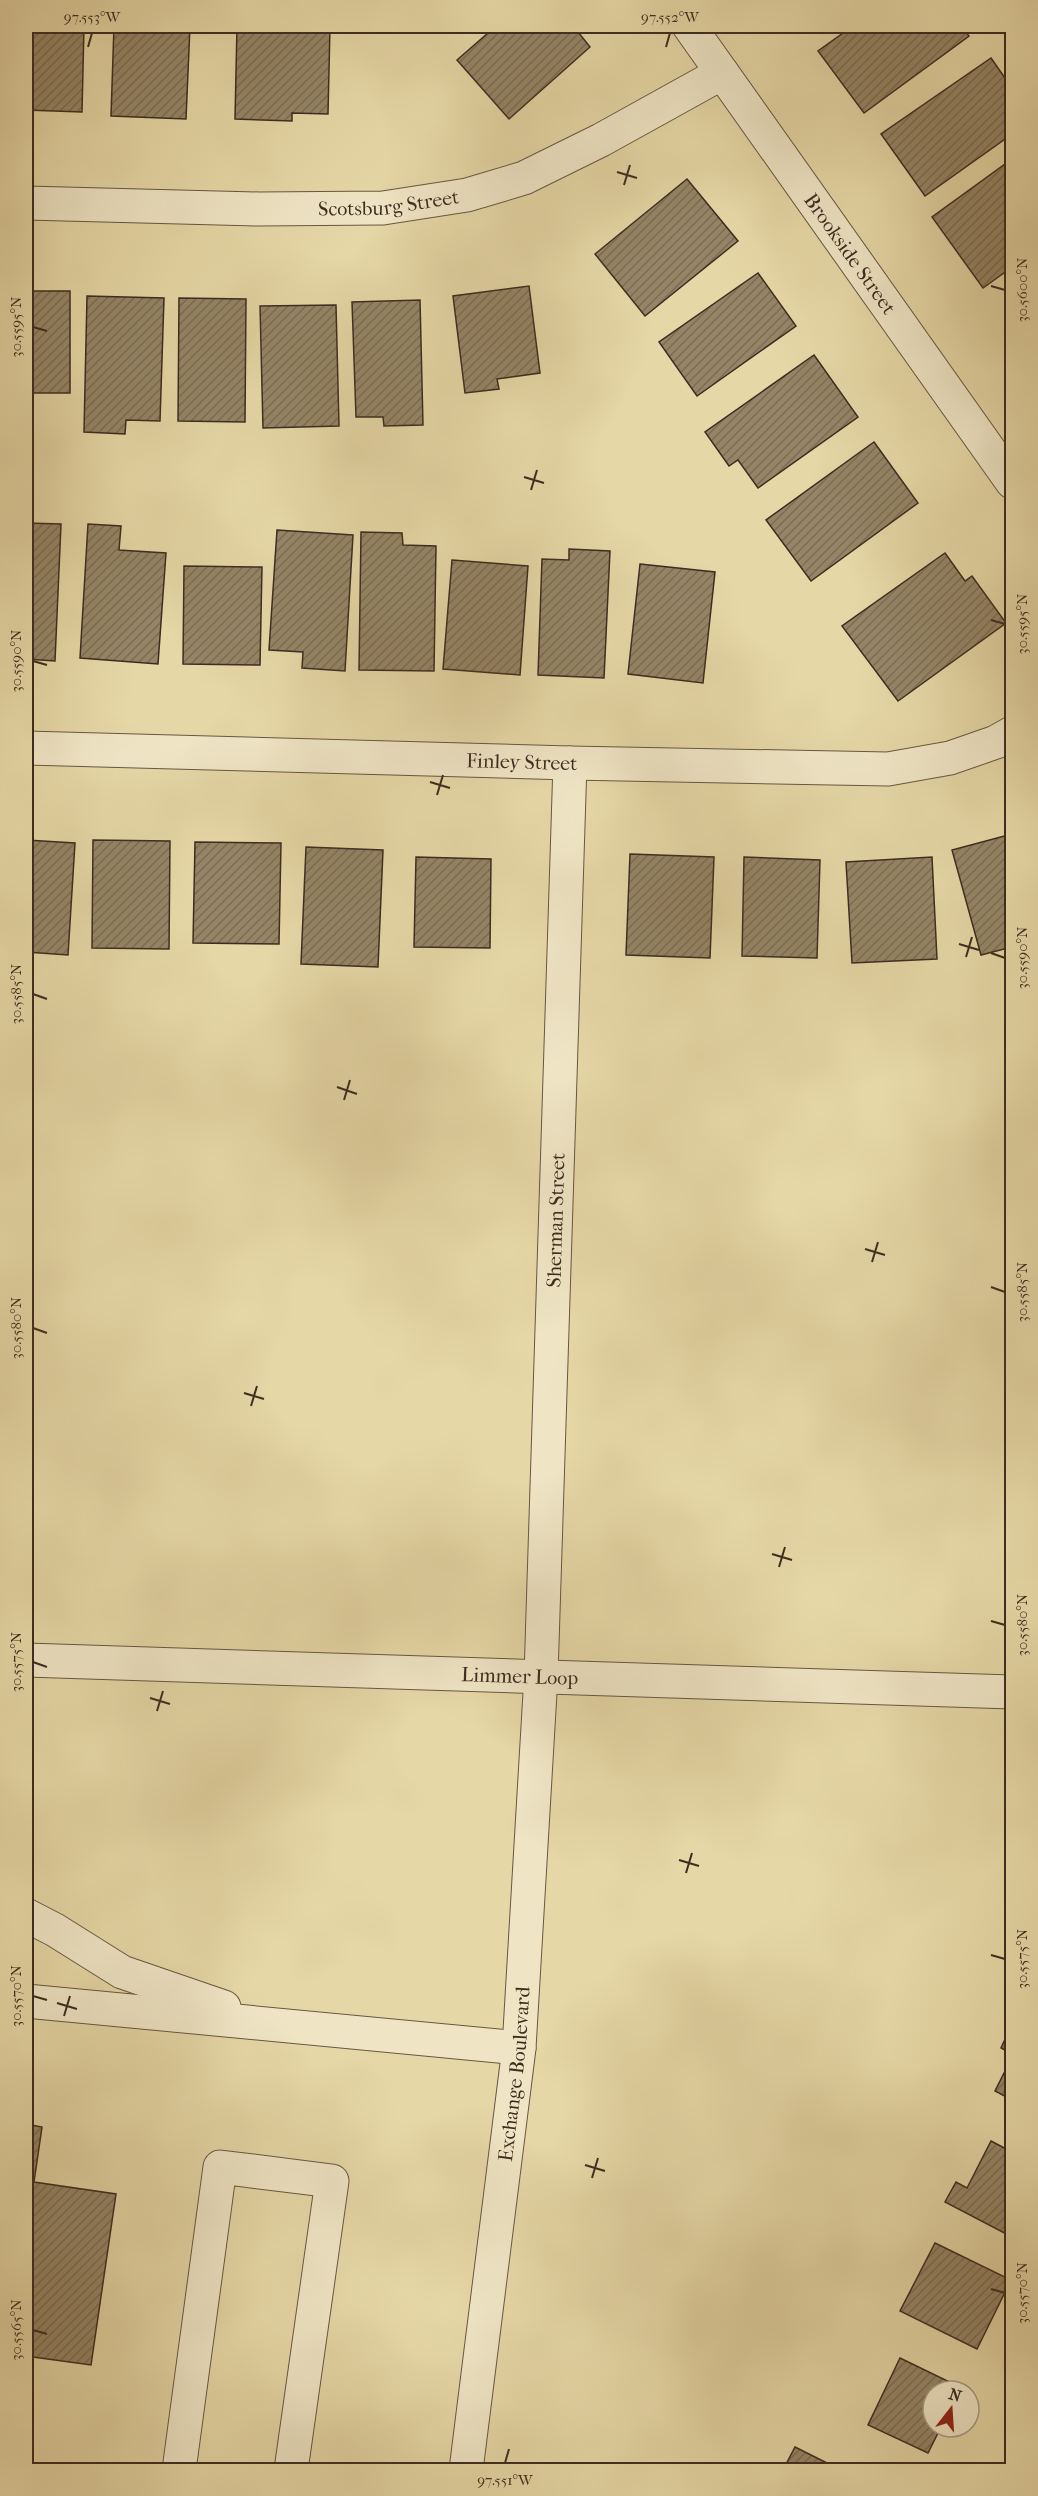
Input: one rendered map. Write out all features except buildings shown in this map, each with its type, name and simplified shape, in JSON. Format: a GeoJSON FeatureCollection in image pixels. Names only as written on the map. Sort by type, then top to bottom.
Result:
{"type":"FeatureCollection","features":[{"type":"Feature","properties":{"kind":"street","name":"Brookside Street"},"geometry":{"type":"LineString","coordinates":[[689,26],[1012,482]]}},
{"type":"Feature","properties":{"kind":"street","name":"Scotsburg Street"},"geometry":{"type":"LineString","coordinates":[[26,203],[259,209],[383,208],[467,195],[524,178],[601,140],[722,73]]}},
{"type":"Feature","properties":{"kind":"street","name":"Finley Street"},"geometry":{"type":"LineString","coordinates":[[26,748],[888,769],[950,758],[996,742],[1012,733]]}},
{"type":"Feature","properties":{"kind":"street","name":"Sherman Street"},"geometry":{"type":"LineString","coordinates":[[541,1676],[570,763]]}},
{"type":"Feature","properties":{"kind":"street","name":"Limmer Loop"},"geometry":{"type":"LineString","coordinates":[[26,1660],[1012,1692]]}},
{"type":"Feature","properties":{"kind":"street","name":"Exchange Boulevard"},"geometry":{"type":"LineString","coordinates":[[466,2470],[519,2048],[541,1676]]}},
{"type":"Feature","properties":{"kind":"street"},"geometry":{"type":"LineString","coordinates":[[26,1915],[122,1972],[213,2002],[257,2023]]}},
{"type":"Feature","properties":{"kind":"street"},"geometry":{"type":"LineString","coordinates":[[26,2001],[519,2048]]}},
{"type":"Feature","properties":{"kind":"street"},"geometry":{"type":"LineString","coordinates":[[178,2470],[220,2167],[332,2181],[291,2470]]}}]}
